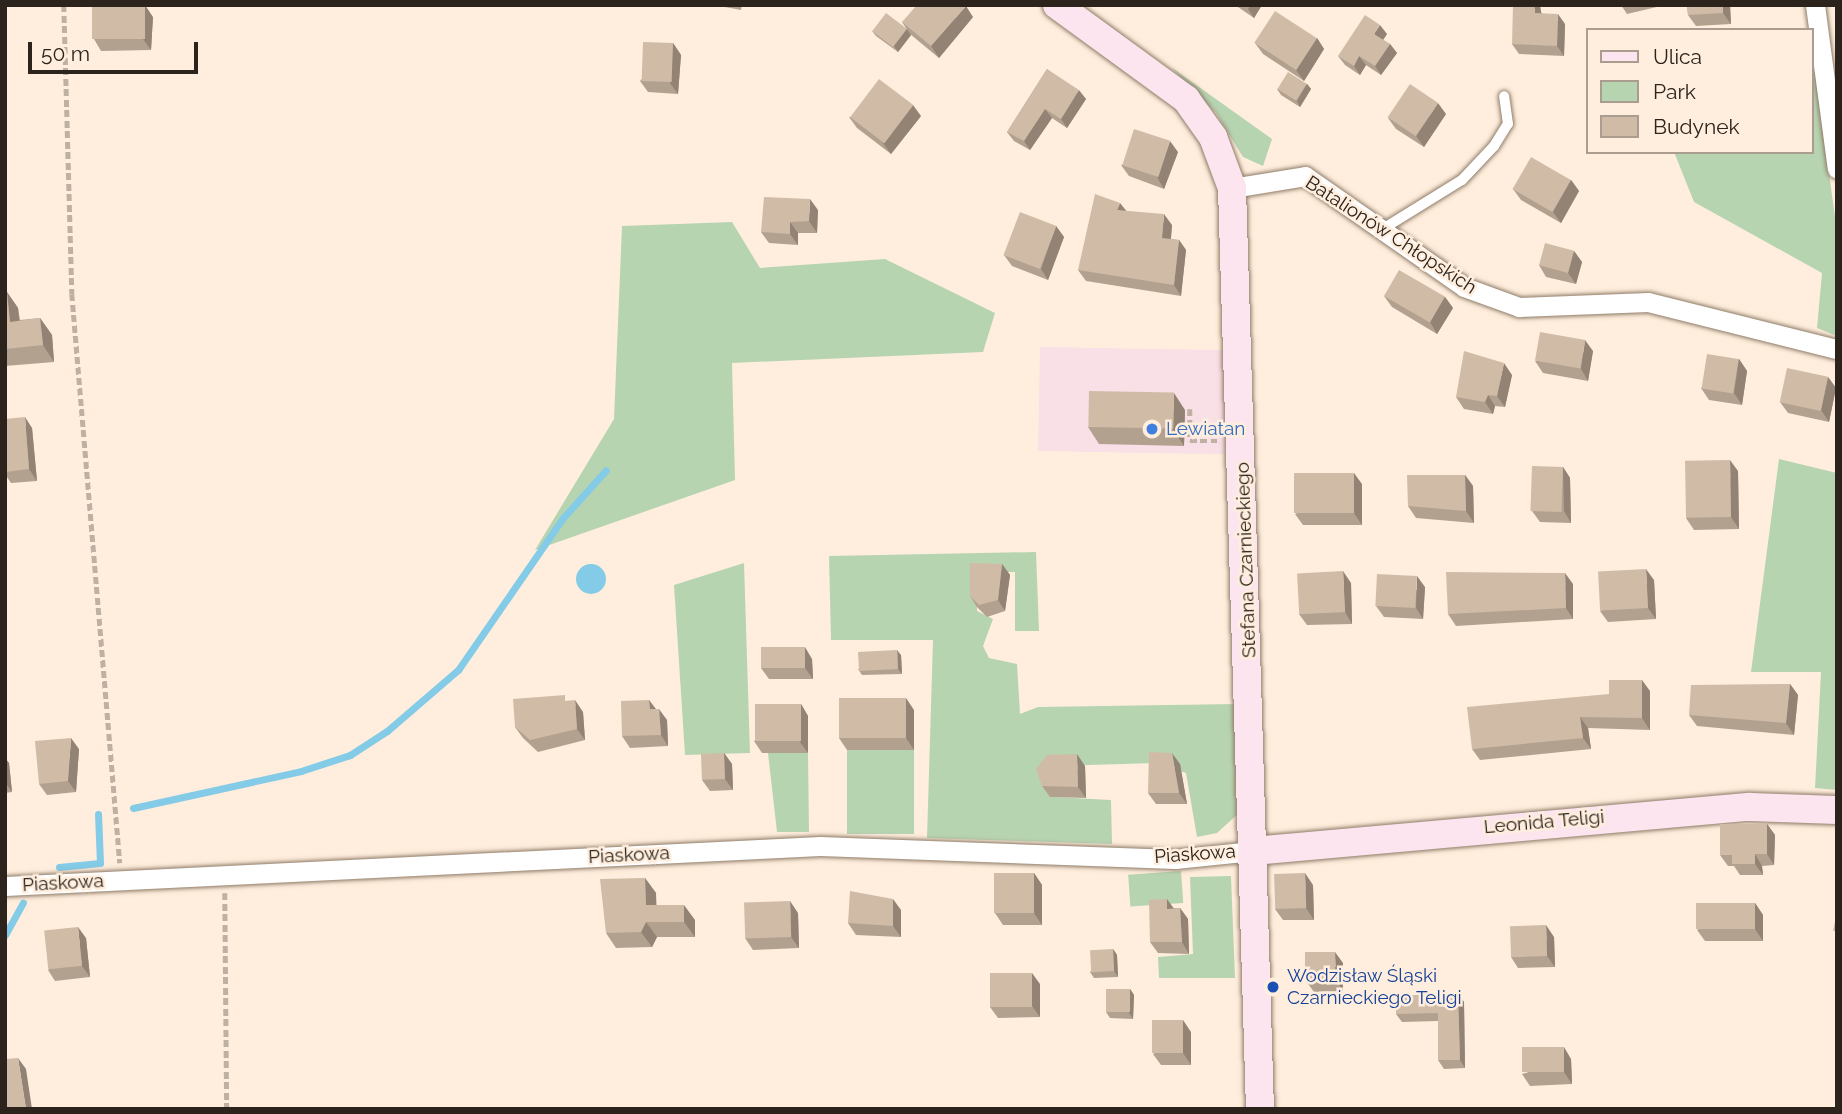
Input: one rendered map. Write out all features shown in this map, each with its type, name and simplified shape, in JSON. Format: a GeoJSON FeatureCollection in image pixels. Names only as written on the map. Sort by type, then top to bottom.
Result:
{"type":"FeatureCollection","features":[{"type":"Feature","properties":{"kind":"street","name":"Stefana Czarnieckiego"},"geometry":{"type":"LineString","coordinates":[[1057,5],[1186,99],[1213,137],[1232,188],[1260,1109]]}},
{"type":"Feature","properties":{"kind":"street"},"geometry":{"type":"LineString","coordinates":[[1815,5],[1837,169]]}},
{"type":"Feature","properties":{"kind":"street","name":"Batalionów Chłopskich"},"geometry":{"type":"LineString","coordinates":[[1232,188],[1305,176],[1464,287],[1519,307],[1648,302],[1837,349]]}},
{"type":"Feature","properties":{"kind":"street","name":"Leonida Teligi"},"geometry":{"type":"LineString","coordinates":[[1253,851],[1750,807],[1837,810]]}},
{"type":"Feature","properties":{"kind":"street","name":"Piaskowa"},"geometry":{"type":"LineString","coordinates":[[5,886],[820,846],[1175,859],[1253,851]]}},
{"type":"Feature","properties":{"kind":"lane"},"geometry":{"type":"LineString","coordinates":[[1381,230],[1462,180],[1494,146],[1508,124],[1504,96]]}},
{"type":"Feature","properties":{"kind":"path"},"geometry":{"type":"LineString","coordinates":[[64,5],[72,294],[121,880]]}},
{"type":"Feature","properties":{"kind":"path"},"geometry":{"type":"LineString","coordinates":[[1190,409],[1190,441],[1230,441]]}},
{"type":"Feature","properties":{"kind":"path"},"geometry":{"type":"LineString","coordinates":[[224,875],[227,1109]]}},
{"type":"Feature","properties":{"kind":"shaded area"},"geometry":{"type":"Polygon","coordinates":[[[1040,347],[1227,350],[1225,454],[1038,451],[1040,347]]]}},
{"type":"Feature","properties":{"kind":"green space"},"geometry":{"type":"Polygon","coordinates":[[[1814,65],[1837,231],[1837,336],[1817,328],[1822,273],[1694,202],[1675,154],[1814,154],[1814,65]]]}},
{"type":"Feature","properties":{"kind":"green space"},"geometry":{"type":"Polygon","coordinates":[[[1171,67],[1272,139],[1263,166],[1243,157],[1216,113],[1171,67]]]}},
{"type":"Feature","properties":{"kind":"green space"},"geometry":{"type":"Polygon","coordinates":[[[732,222],[760,268],[885,259],[995,313],[983,352],[732,363],[735,480],[535,550],[614,419],[622,226],[732,222]]]}},
{"type":"Feature","properties":{"kind":"green space"},"geometry":{"type":"Polygon","coordinates":[[[1779,459],[1837,473],[1837,790],[1815,788],[1821,672],[1751,672],[1779,459]]]}},
{"type":"Feature","properties":{"kind":"green space"},"geometry":{"type":"Polygon","coordinates":[[[1036,552],[1039,631],[1015,631],[1015,572],[977,572],[977,611],[993,619],[983,646],[989,658],[1017,664],[1020,714],[1038,707],[1236,704],[1239,813],[1217,833],[1197,837],[1186,773],[1156,763],[1055,766],[1054,797],[1111,800],[1112,844],[927,838],[933,640],[831,640],[829,556],[1036,552]]]}},
{"type":"Feature","properties":{"kind":"green space"},"geometry":{"type":"Polygon","coordinates":[[[744,563],[750,753],[685,755],[674,585],[744,563]]]}},
{"type":"Feature","properties":{"kind":"green space"},"geometry":{"type":"Polygon","coordinates":[[[847,750],[914,750],[914,834],[847,834],[847,750]]]}},
{"type":"Feature","properties":{"kind":"green space"},"geometry":{"type":"Polygon","coordinates":[[[768,753],[808,753],[809,832],[777,832],[768,753]]]}},
{"type":"Feature","properties":{"kind":"green space"},"geometry":{"type":"Polygon","coordinates":[[[1181,871],[1183,903],[1130,907],[1128,875],[1181,871]]]}},
{"type":"Feature","properties":{"kind":"green space"},"geometry":{"type":"Polygon","coordinates":[[[1231,876],[1235,978],[1159,978],[1158,957],[1193,954],[1190,877],[1231,876]]]}},
{"type":"Feature","properties":{"kind":"water"},"geometry":{"type":"Polygon","coordinates":[[[591,564],[597,565],[605,573],[605,585],[597,593],[591,594],[585,593],[577,585],[576,579],[577,573],[585,565],[591,564]]]}},
{"type":"Feature","properties":{"kind":"building"},"geometry":{"type":"Polygon","coordinates":[[[92,5],[145,5],[145,39],[92,39],[92,5]]]}},
{"type":"Feature","properties":{"kind":"building"},"geometry":{"type":"Polygon","coordinates":[[[917,5],[966,6],[931,46],[902,22],[917,5]]]}},
{"type":"Feature","properties":{"kind":"building"},"geometry":{"type":"Polygon","coordinates":[[[1513,5],[1534,5],[1535,13],[1558,14],[1557,46],[1512,44],[1513,5]]]}},
{"type":"Feature","properties":{"kind":"building"},"geometry":{"type":"Polygon","coordinates":[[[1687,5],[1723,5],[1723,13],[1688,15],[1687,5]]]}},
{"type":"Feature","properties":{"kind":"building"},"geometry":{"type":"Polygon","coordinates":[[[1275,11],[1317,38],[1296,70],[1254,43],[1275,11]]]}},
{"type":"Feature","properties":{"kind":"building"},"geometry":{"type":"Polygon","coordinates":[[[886,13],[907,29],[893,47],[872,31],[886,13]]]}},
{"type":"Feature","properties":{"kind":"building"},"geometry":{"type":"Polygon","coordinates":[[[1365,15],[1380,25],[1374,34],[1390,44],[1375,66],[1359,56],[1354,66],[1338,56],[1365,15]]]}},
{"type":"Feature","properties":{"kind":"building"},"geometry":{"type":"Polygon","coordinates":[[[643,42],[673,43],[672,82],[642,81],[643,42]]]}},
{"type":"Feature","properties":{"kind":"building"},"geometry":{"type":"Polygon","coordinates":[[[1047,69],[1079,90],[1061,119],[1045,109],[1024,141],[1007,132],[1047,69]]]}},
{"type":"Feature","properties":{"kind":"building"},"geometry":{"type":"Polygon","coordinates":[[[1288,72],[1307,84],[1296,101],[1277,89],[1288,72]]]}},
{"type":"Feature","properties":{"kind":"building"},"geometry":{"type":"Polygon","coordinates":[[[879,79],[913,105],[884,143],[850,117],[879,79]]]}},
{"type":"Feature","properties":{"kind":"building"},"geometry":{"type":"Polygon","coordinates":[[[1410,84],[1438,103],[1416,136],[1388,117],[1410,84]]]}},
{"type":"Feature","properties":{"kind":"building"},"geometry":{"type":"Polygon","coordinates":[[[1134,129],[1170,141],[1158,177],[1122,165],[1134,129]]]}},
{"type":"Feature","properties":{"kind":"building"},"geometry":{"type":"Polygon","coordinates":[[[1531,157],[1571,180],[1552,212],[1512,189],[1531,157]]]}},
{"type":"Feature","properties":{"kind":"building"},"geometry":{"type":"Polygon","coordinates":[[[1095,194],[1120,203],[1117,210],[1164,214],[1162,238],[1179,240],[1174,285],[1078,270],[1095,194]]]}},
{"type":"Feature","properties":{"kind":"building"},"geometry":{"type":"Polygon","coordinates":[[[764,197],[810,199],[809,221],[790,222],[790,234],[761,232],[764,197]]]}},
{"type":"Feature","properties":{"kind":"building"},"geometry":{"type":"Polygon","coordinates":[[[1020,212],[1056,226],[1040,269],[1004,255],[1020,212]]]}},
{"type":"Feature","properties":{"kind":"building"},"geometry":{"type":"Polygon","coordinates":[[[1545,243],[1574,251],[1568,273],[1539,265],[1545,243]]]}},
{"type":"Feature","properties":{"kind":"building"},"geometry":{"type":"Polygon","coordinates":[[[1399,270],[1445,296],[1430,322],[1384,296],[1399,270]]]}},
{"type":"Feature","properties":{"kind":"building"},"geometry":{"type":"Polygon","coordinates":[[[5,292],[10,322],[40,318],[43,345],[5,349],[5,292]]]}},
{"type":"Feature","properties":{"kind":"building"},"geometry":{"type":"Polygon","coordinates":[[[1540,332],[1585,340],[1580,369],[1535,361],[1540,332]]]}},
{"type":"Feature","properties":{"kind":"building"},"geometry":{"type":"Polygon","coordinates":[[[1464,351],[1504,363],[1497,396],[1488,395],[1485,402],[1456,397],[1464,351]]]}},
{"type":"Feature","properties":{"kind":"building"},"geometry":{"type":"Polygon","coordinates":[[[1707,354],[1739,359],[1733,394],[1702,389],[1707,354]]]}},
{"type":"Feature","properties":{"kind":"building"},"geometry":{"type":"Polygon","coordinates":[[[1787,368],[1828,377],[1821,411],[1780,402],[1787,368]]]}},
{"type":"Feature","properties":{"kind":"building"},"geometry":{"type":"Polygon","coordinates":[[[1089,391],[1174,392],[1173,428],[1088,427],[1089,391]]]}},
{"type":"Feature","properties":{"kind":"building"},"geometry":{"type":"Polygon","coordinates":[[[25,417],[29,469],[5,472],[5,419],[25,417]]]}},
{"type":"Feature","properties":{"kind":"building"},"geometry":{"type":"Polygon","coordinates":[[[1730,460],[1731,517],[1686,518],[1685,461],[1730,460]]]}},
{"type":"Feature","properties":{"kind":"building"},"geometry":{"type":"Polygon","coordinates":[[[1532,466],[1563,467],[1561,512],[1530,511],[1532,466]]]}},
{"type":"Feature","properties":{"kind":"building"},"geometry":{"type":"Polygon","coordinates":[[[1294,473],[1354,473],[1354,513],[1294,513],[1294,473]]]}},
{"type":"Feature","properties":{"kind":"building"},"geometry":{"type":"Polygon","coordinates":[[[1407,475],[1465,475],[1466,511],[1408,506],[1407,475]]]}},
{"type":"Feature","properties":{"kind":"building"},"geometry":{"type":"Polygon","coordinates":[[[970,563],[1002,564],[998,600],[979,605],[970,596],[970,563]]]}},
{"type":"Feature","properties":{"kind":"building"},"geometry":{"type":"Polygon","coordinates":[[[1646,569],[1648,608],[1600,610],[1598,572],[1646,569]]]}},
{"type":"Feature","properties":{"kind":"building"},"geometry":{"type":"Polygon","coordinates":[[[1343,571],[1345,612],[1299,614],[1297,573],[1343,571]]]}},
{"type":"Feature","properties":{"kind":"building"},"geometry":{"type":"Polygon","coordinates":[[[1446,572],[1565,573],[1566,608],[1448,614],[1446,572]]]}},
{"type":"Feature","properties":{"kind":"building"},"geometry":{"type":"Polygon","coordinates":[[[1377,574],[1417,576],[1415,608],[1375,606],[1377,574]]]}},
{"type":"Feature","properties":{"kind":"building"},"geometry":{"type":"Polygon","coordinates":[[[761,647],[805,647],[805,668],[761,668],[761,647]]]}},
{"type":"Feature","properties":{"kind":"building"},"geometry":{"type":"Polygon","coordinates":[[[897,650],[898,669],[859,671],[858,652],[897,650]]]}},
{"type":"Feature","properties":{"kind":"building"},"geometry":{"type":"Polygon","coordinates":[[[1609,680],[1642,680],[1642,718],[1580,717],[1583,738],[1472,749],[1467,707],[1609,694],[1609,680]]]}},
{"type":"Feature","properties":{"kind":"building"},"geometry":{"type":"Polygon","coordinates":[[[1790,684],[1786,723],[1689,715],[1691,685],[1790,684]]]}},
{"type":"Feature","properties":{"kind":"building"},"geometry":{"type":"Polygon","coordinates":[[[565,695],[565,701],[575,700],[577,729],[530,740],[515,727],[513,699],[565,695]]]}},
{"type":"Feature","properties":{"kind":"building"},"geometry":{"type":"Polygon","coordinates":[[[839,698],[906,698],[906,738],[839,738],[839,698]]]}},
{"type":"Feature","properties":{"kind":"building"},"geometry":{"type":"Polygon","coordinates":[[[649,700],[650,709],[659,709],[661,735],[622,736],[621,701],[649,700]]]}},
{"type":"Feature","properties":{"kind":"building"},"geometry":{"type":"Polygon","coordinates":[[[755,704],[801,704],[801,741],[755,741],[755,704]]]}},
{"type":"Feature","properties":{"kind":"building"},"geometry":{"type":"Polygon","coordinates":[[[71,738],[68,781],[39,784],[35,741],[71,738]]]}},
{"type":"Feature","properties":{"kind":"building"},"geometry":{"type":"Polygon","coordinates":[[[1149,752],[1172,753],[1179,793],[1148,793],[1149,752]]]}},
{"type":"Feature","properties":{"kind":"building"},"geometry":{"type":"Polygon","coordinates":[[[724,753],[725,779],[702,780],[701,754],[724,753]]]}},
{"type":"Feature","properties":{"kind":"building"},"geometry":{"type":"Polygon","coordinates":[[[1077,754],[1078,787],[1042,786],[1036,769],[1047,755],[1077,754]]]}},
{"type":"Feature","properties":{"kind":"building"},"geometry":{"type":"Polygon","coordinates":[[[1720,824],[1767,824],[1767,854],[1755,854],[1755,864],[1732,864],[1732,855],[1720,855],[1720,824]]]}},
{"type":"Feature","properties":{"kind":"building"},"geometry":{"type":"Polygon","coordinates":[[[994,873],[1034,873],[1034,913],[994,913],[994,873]]]}},
{"type":"Feature","properties":{"kind":"building"},"geometry":{"type":"Polygon","coordinates":[[[1305,873],[1306,908],[1275,909],[1274,874],[1305,873]]]}},
{"type":"Feature","properties":{"kind":"building"},"geometry":{"type":"Polygon","coordinates":[[[645,878],[646,905],[684,905],[684,922],[646,922],[641,932],[606,933],[600,879],[645,878]]]}},
{"type":"Feature","properties":{"kind":"building"},"geometry":{"type":"Polygon","coordinates":[[[850,891],[893,899],[893,926],[848,923],[850,891]]]}},
{"type":"Feature","properties":{"kind":"building"},"geometry":{"type":"Polygon","coordinates":[[[1167,899],[1167,909],[1180,908],[1182,942],[1150,942],[1149,900],[1167,899]]]}},
{"type":"Feature","properties":{"kind":"building"},"geometry":{"type":"Polygon","coordinates":[[[790,901],[791,937],[745,939],[744,903],[790,901]]]}},
{"type":"Feature","properties":{"kind":"building"},"geometry":{"type":"Polygon","coordinates":[[[1696,903],[1755,903],[1755,929],[1696,929],[1696,903]]]}},
{"type":"Feature","properties":{"kind":"building"},"geometry":{"type":"Polygon","coordinates":[[[1837,911],[1837,931],[1833,931],[1837,911]]]}},
{"type":"Feature","properties":{"kind":"building"},"geometry":{"type":"Polygon","coordinates":[[[1546,925],[1547,956],[1511,957],[1510,926],[1546,925]]]}},
{"type":"Feature","properties":{"kind":"building"},"geometry":{"type":"Polygon","coordinates":[[[78,927],[82,966],[48,969],[44,931],[78,927]]]}},
{"type":"Feature","properties":{"kind":"building"},"geometry":{"type":"Polygon","coordinates":[[[1113,949],[1114,971],[1091,972],[1090,950],[1113,949]]]}},
{"type":"Feature","properties":{"kind":"building"},"geometry":{"type":"Polygon","coordinates":[[[1305,952],[1335,952],[1335,981],[1305,981],[1305,952]]]}},
{"type":"Feature","properties":{"kind":"building"},"geometry":{"type":"Polygon","coordinates":[[[990,973],[1032,973],[1032,1007],[990,1007],[990,973]]]}},
{"type":"Feature","properties":{"kind":"building"},"geometry":{"type":"Polygon","coordinates":[[[1106,989],[1130,989],[1130,1012],[1106,1012],[1106,989]]]}},
{"type":"Feature","properties":{"kind":"building"},"geometry":{"type":"Polygon","coordinates":[[[1458,993],[1460,1060],[1438,1060],[1438,1013],[1396,1014],[1396,996],[1458,993]]]}},
{"type":"Feature","properties":{"kind":"building"},"geometry":{"type":"Polygon","coordinates":[[[1152,1020],[1183,1020],[1183,1053],[1152,1053],[1152,1020]]]}},
{"type":"Feature","properties":{"kind":"building"},"geometry":{"type":"Polygon","coordinates":[[[1522,1047],[1564,1047],[1564,1072],[1522,1072],[1522,1047]]]}},
{"type":"Feature","properties":{"kind":"building"},"geometry":{"type":"Polygon","coordinates":[[[18,1058],[26,1109],[5,1109],[5,1059],[18,1058]]]}},
{"type":"Feature","properties":{"kind":"waterway"},"geometry":{"type":"LineString","coordinates":[[133,808],[301,771],[350,755],[387,731],[458,670],[563,518],[606,470]]}},
{"type":"Feature","properties":{"kind":"waterway"},"geometry":{"type":"LineString","coordinates":[[59,867],[100,863],[98,814]]}},
{"type":"Feature","properties":{"kind":"waterway"},"geometry":{"type":"LineString","coordinates":[[5,935],[23,903]]}},
{"type":"Feature","properties":{"kind":"place","name":"Lewiatan"},"geometry":{"type":"Point","coordinates":[1152,429]}},
{"type":"Feature","properties":{"kind":"place","name":"Wodzisław Śląski Czarnieckiego Teligi"},"geometry":{"type":"Point","coordinates":[1273,987]}}]}
